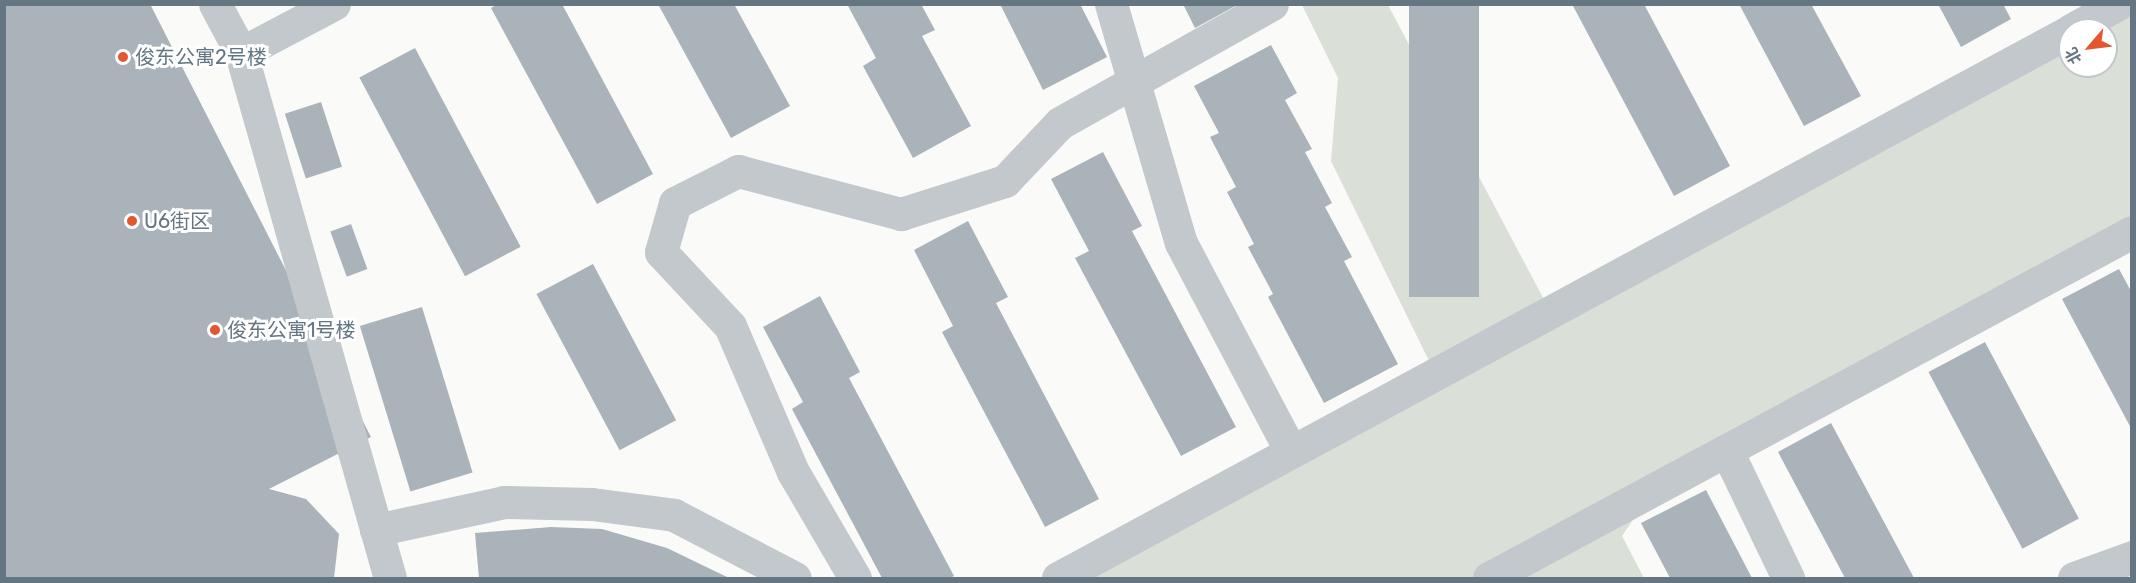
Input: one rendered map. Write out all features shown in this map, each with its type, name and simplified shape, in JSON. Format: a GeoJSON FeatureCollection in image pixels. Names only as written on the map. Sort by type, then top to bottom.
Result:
{"type":"FeatureCollection","features":[{"type":"Feature","properties":{"kind":"street"},"geometry":{"type":"LineString","coordinates":[[215,4],[241,53],[390,579]]}},
{"type":"Feature","properties":{"kind":"street"},"geometry":{"type":"LineString","coordinates":[[241,53],[334,4]]}},
{"type":"Feature","properties":{"kind":"street"},"geometry":{"type":"LineString","coordinates":[[1111,4],[1181,243],[1291,452]]}},
{"type":"Feature","properties":{"kind":"street"},"geometry":{"type":"LineString","coordinates":[[855,579],[793,472],[730,326],[661,252],[675,203],[738,171],[901,214],[1005,181],[1060,123],[1272,4]]}},
{"type":"Feature","properties":{"kind":"street"},"geometry":{"type":"LineString","coordinates":[[2092,18],[2118,4]]}},
{"type":"Feature","properties":{"kind":"street"},"geometry":{"type":"LineString","coordinates":[[1058,579],[2058,37]]}},
{"type":"Feature","properties":{"kind":"street"},"geometry":{"type":"LineString","coordinates":[[1489,579],[2132,232]]}},
{"type":"Feature","properties":{"kind":"street"},"geometry":{"type":"LineString","coordinates":[[1727,451],[1788,579]]}},
{"type":"Feature","properties":{"kind":"street"},"geometry":{"type":"LineString","coordinates":[[376,530],[504,502],[592,504],[674,515],[795,579]]}},
{"type":"Feature","properties":{"kind":"street"},"geometry":{"type":"LineString","coordinates":[[2074,579],[2132,557]]}},
{"type":"Feature","properties":{"kind":"shaded area"},"geometry":{"type":"Polygon","coordinates":[[[1302,5],[1388,5],[1549,309],[2058,36],[2058,78],[2118,78],[2118,18],[2099,18],[2131,5],[2131,238],[1649,496],[1622,536],[1644,578],[1078,578],[1434,371],[1331,161],[1338,78],[1302,5]]]}},
{"type":"Feature","properties":{"kind":"building","name":"U6街区"},"geometry":{"type":"Polygon","coordinates":[[[5,4],[150,4],[371,437],[269,489],[306,499],[339,534],[334,578],[5,578],[5,4]]]}},
{"type":"Feature","properties":{"kind":"building"},"geometry":{"type":"Polygon","coordinates":[[[498,4],[562,4],[653,174],[597,204],[491,8],[498,4]]]}},
{"type":"Feature","properties":{"kind":"building"},"geometry":{"type":"Polygon","coordinates":[[[658,4],[734,4],[790,106],[731,138],[658,4]]]}},
{"type":"Feature","properties":{"kind":"building"},"geometry":{"type":"Polygon","coordinates":[[[847,4],[921,4],[935,30],[922,36],[971,126],[913,158],[863,66],[876,58],[847,4]]]}},
{"type":"Feature","properties":{"kind":"building"},"geometry":{"type":"Polygon","coordinates":[[[1000,4],[1080,4],[1107,57],[1043,90],[1000,4]]]}},
{"type":"Feature","properties":{"kind":"building"},"geometry":{"type":"Polygon","coordinates":[[[1183,4],[1239,4],[1195,28],[1183,4]]]}},
{"type":"Feature","properties":{"kind":"building"},"geometry":{"type":"Polygon","coordinates":[[[1409,4],[1479,4],[1479,297],[1409,297],[1409,4]]]}},
{"type":"Feature","properties":{"kind":"building"},"geometry":{"type":"Polygon","coordinates":[[[1572,4],[1644,4],[1730,166],[1674,196],[1572,4]]]}},
{"type":"Feature","properties":{"kind":"building"},"geometry":{"type":"Polygon","coordinates":[[[1739,4],[1811,4],[1861,96],[1804,126],[1739,4]]]}},
{"type":"Feature","properties":{"kind":"building"},"geometry":{"type":"Polygon","coordinates":[[[1938,4],[2003,4],[2011,19],[1961,47],[1938,4]]]}},
{"type":"Feature","properties":{"kind":"building"},"geometry":{"type":"Polygon","coordinates":[[[1271,45],[1297,93],[1285,100],[1312,149],[1305,152],[1332,203],[1325,207],[1352,257],[1344,261],[1398,364],[1324,403],[1268,297],[1273,294],[1248,247],[1254,244],[1227,192],[1236,187],[1210,137],[1219,133],[1194,86],[1271,45]]]}},
{"type":"Feature","properties":{"kind":"building"},"geometry":{"type":"Polygon","coordinates":[[[415,48],[521,247],[465,276],[359,78],[415,48]]]}},
{"type":"Feature","properties":{"kind":"building"},"geometry":{"type":"Polygon","coordinates":[[[321,102],[342,167],[306,178],[285,114],[321,102]]]}},
{"type":"Feature","properties":{"kind":"building"},"geometry":{"type":"Polygon","coordinates":[[[1103,152],[1142,226],[1132,231],[1236,427],[1181,456],[1075,258],[1089,251],[1051,179],[1103,152]]]}},
{"type":"Feature","properties":{"kind":"building"},"geometry":{"type":"Polygon","coordinates":[[[968,221],[1008,297],[996,303],[1099,499],[1045,527],[942,332],[953,326],[914,250],[968,221]]]}},
{"type":"Feature","properties":{"kind":"building"},"geometry":{"type":"Polygon","coordinates":[[[351,224],[367,269],[347,277],[330,232],[351,224]]]}},
{"type":"Feature","properties":{"kind":"building"},"geometry":{"type":"Polygon","coordinates":[[[593,264],[676,420],[620,450],[536,294],[593,264]]]}},
{"type":"Feature","properties":{"kind":"building"},"geometry":{"type":"Polygon","coordinates":[[[2119,269],[2132,293],[2132,430],[2062,299],[2119,269]]]}},
{"type":"Feature","properties":{"kind":"building"},"geometry":{"type":"Polygon","coordinates":[[[820,296],[860,372],[849,378],[954,576],[950,578],[882,578],[792,409],[803,402],[763,327],[820,296]]]}},
{"type":"Feature","properties":{"kind":"building"},"geometry":{"type":"Polygon","coordinates":[[[422,307],[473,472],[410,491],[360,326],[422,307]]]}},
{"type":"Feature","properties":{"kind":"building"},"geometry":{"type":"Polygon","coordinates":[[[1985,342],[2079,519],[2022,549],[1928,372],[1985,342]]]}},
{"type":"Feature","properties":{"kind":"building"},"geometry":{"type":"Polygon","coordinates":[[[1831,423],[1914,578],[1845,578],[1778,452],[1831,423]]]}},
{"type":"Feature","properties":{"kind":"building"},"geometry":{"type":"Polygon","coordinates":[[[1706,490],[1752,578],[1670,578],[1641,523],[1706,490]]]}},
{"type":"Feature","properties":{"kind":"building"},"geometry":{"type":"Polygon","coordinates":[[[551,527],[602,529],[667,548],[729,578],[479,578],[475,533],[551,527]]]}},
{"type":"Feature","properties":{"kind":"place","name":"俊东公寓2号楼"},"geometry":{"type":"Point","coordinates":[123,57]}},
{"type":"Feature","properties":{"kind":"place","name":"U6街区"},"geometry":{"type":"Point","coordinates":[132,221]}},
{"type":"Feature","properties":{"kind":"place","name":"俊东公寓1号楼"},"geometry":{"type":"Point","coordinates":[215,330]}}]}
